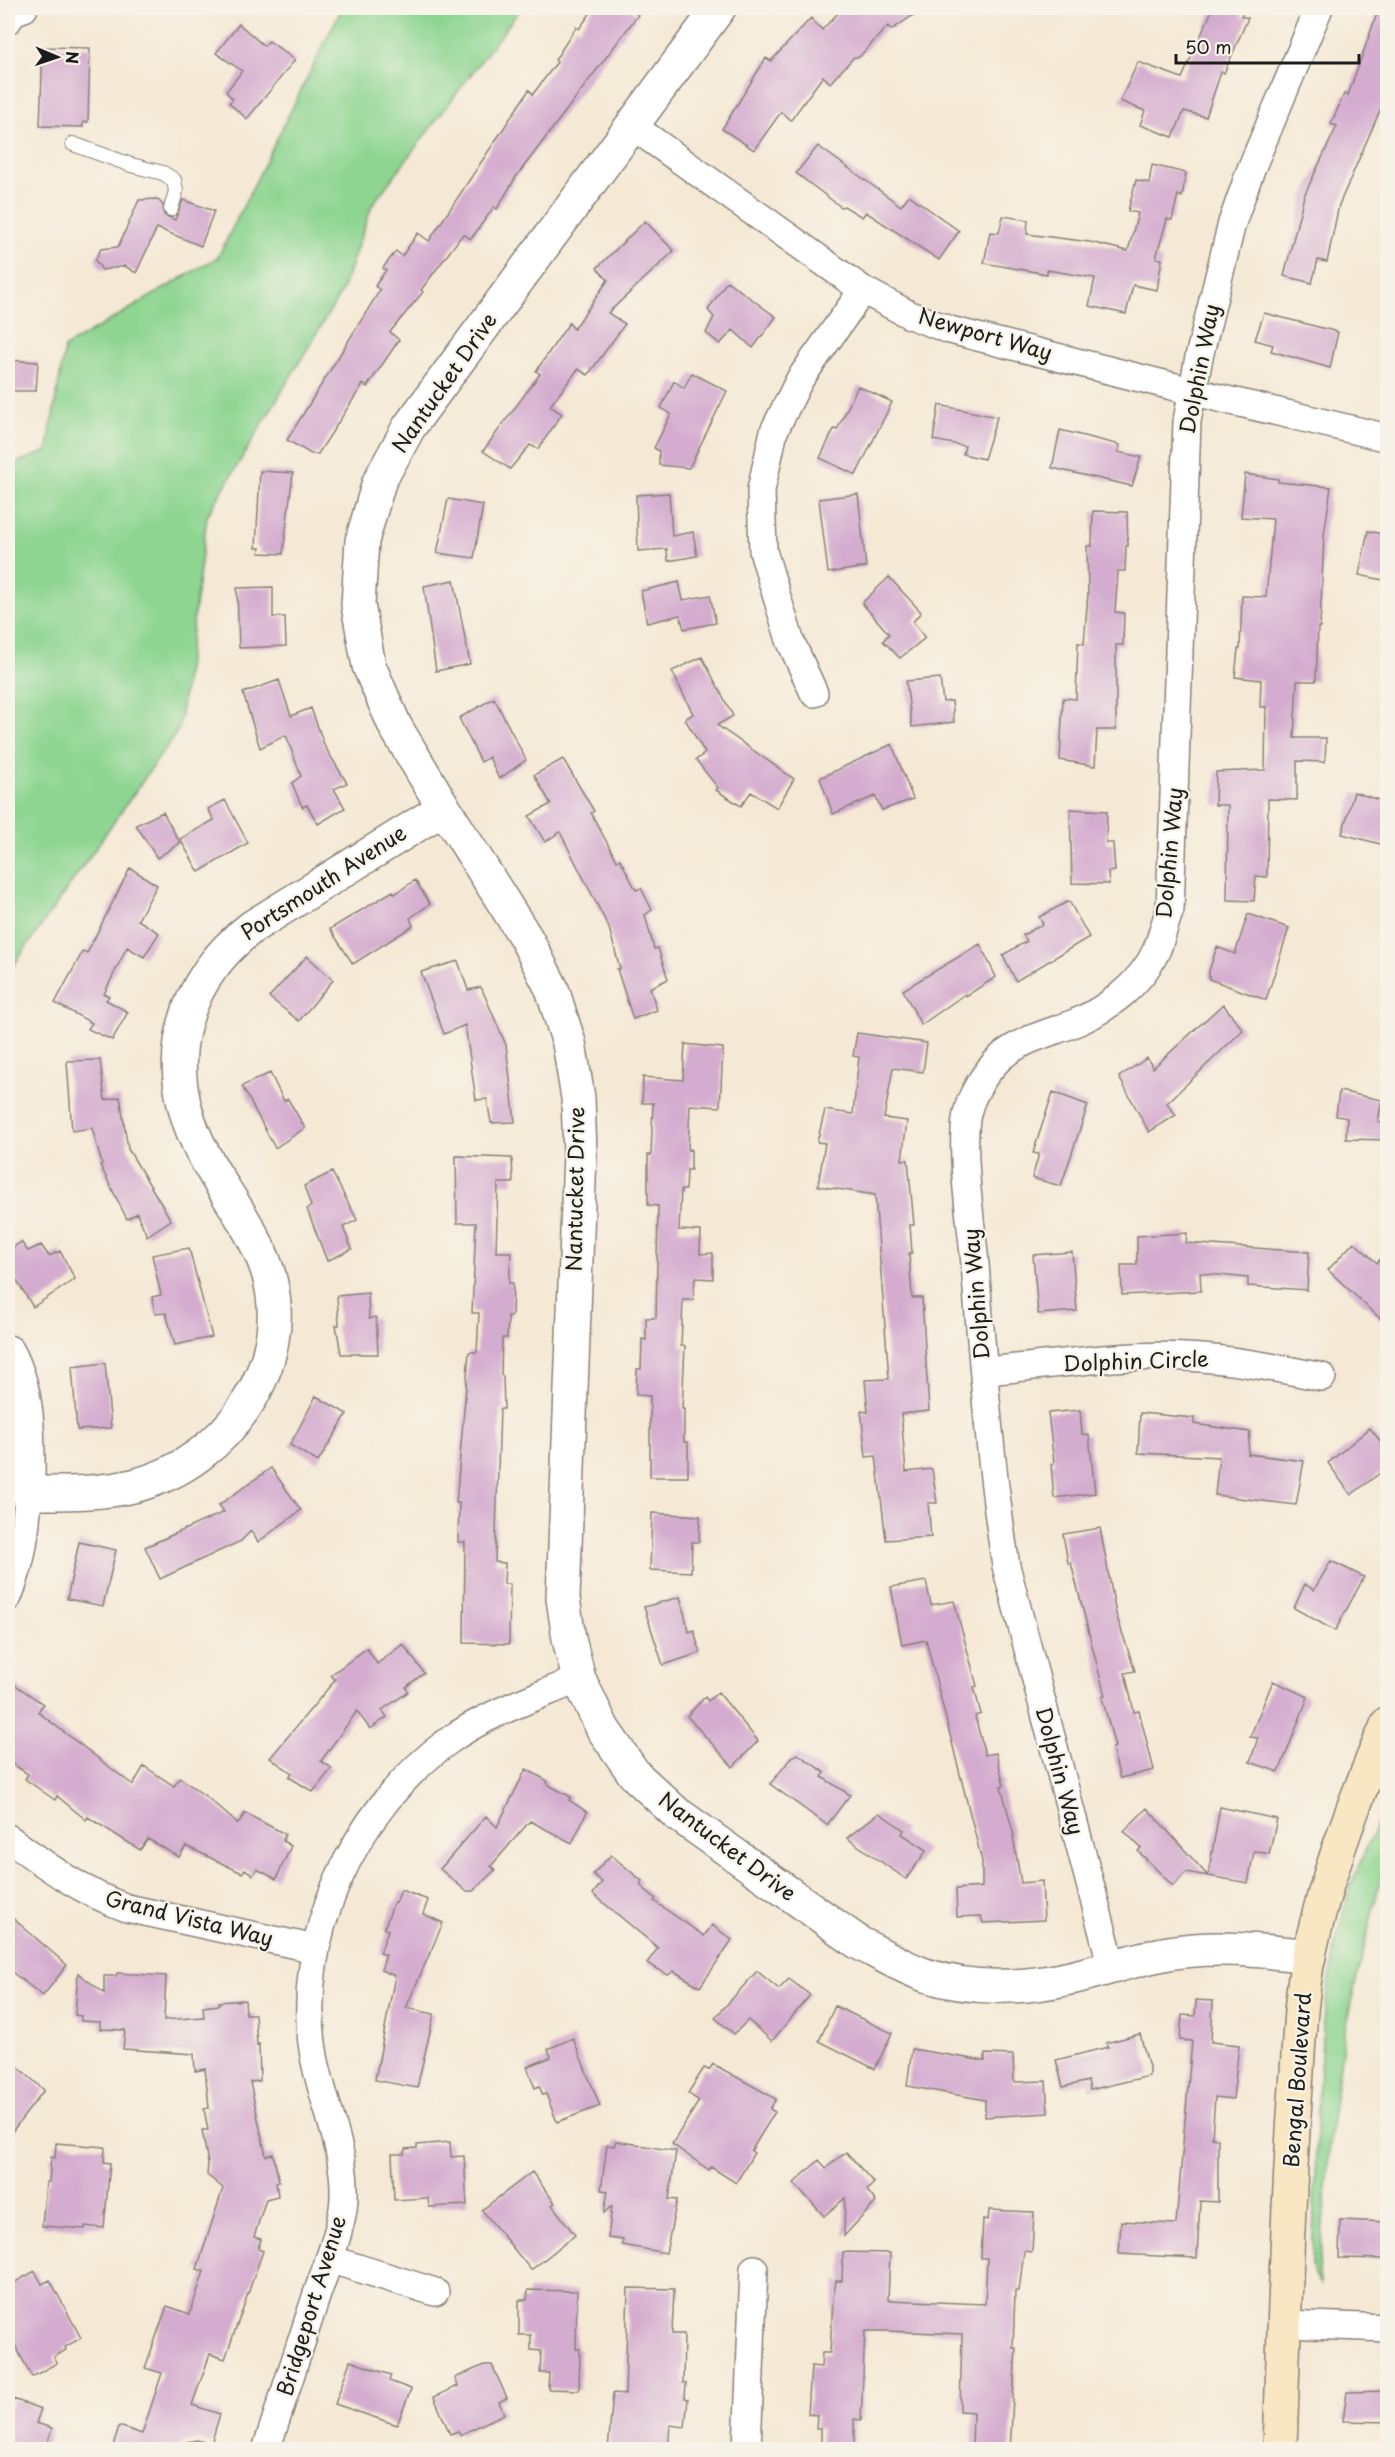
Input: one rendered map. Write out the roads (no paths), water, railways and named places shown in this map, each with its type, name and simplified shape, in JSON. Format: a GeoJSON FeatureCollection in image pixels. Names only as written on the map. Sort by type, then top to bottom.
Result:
{"type":"FeatureCollection","features":[{"type":"Feature","properties":{"kind":"main road","name":"Bengal Boulevard"},"geometry":{"type":"LineString","coordinates":[[1280,2450],[1290,2162],[1302,2002],[1309,1956],[1344,1834],[1388,1723]]}},
{"type":"Feature","properties":{"kind":"street"},"geometry":{"type":"LineString","coordinates":[[8,20],[15,11],[24,8]]}},
{"type":"Feature","properties":{"kind":"street","name":"Nantucket Drive"},"geometry":{"type":"LineString","coordinates":[[719,8],[409,427],[379,482],[362,542],[358,604],[369,666],[395,726],[526,938],[552,989],[568,1043],[578,1098],[580,1154],[563,1598],[568,1639],[579,1678],[603,1729],[635,1775],[676,1813],[867,1947],[926,1975],[973,1985],[1023,1986],[1070,1978],[1163,1954],[1196,1950],[1238,1949],[1309,1956]]}},
{"type":"Feature","properties":{"kind":"street","name":"Dolphin Way"},"geometry":{"type":"LineString","coordinates":[[1112,1967],[1006,1566],[996,1503],[984,1371],[966,1155],[966,1117],[980,1082],[1002,1056],[1033,1038],[1069,1026],[1103,1010],[1132,984],[1156,950],[1170,910],[1187,421],[1192,390],[1232,223],[1251,169],[1319,8]]}},
{"type":"Feature","properties":{"kind":"street","name":"Newport Way"},"geometry":{"type":"LineString","coordinates":[[631,125],[863,290],[910,315],[950,330],[1388,438]]}},
{"type":"Feature","properties":{"kind":"street"},"geometry":{"type":"LineString","coordinates":[[814,693],[790,640],[763,551],[761,490],[774,431],[800,379],[863,290]]}},
{"type":"Feature","properties":{"kind":"street","name":"Portsmouth Avenue"},"geometry":{"type":"LineString","coordinates":[[28,1493],[107,1490],[137,1485],[165,1475],[190,1461],[225,1433],[252,1399],[268,1361],[274,1318],[268,1274],[252,1232],[197,1142],[185,1111],[179,1078],[180,1046],[186,1015],[199,985],[233,942],[252,927],[444,808]]}},
{"type":"Feature","properties":{"kind":"street"},"geometry":{"type":"LineString","coordinates":[[8,1352],[25,1403],[28,1447],[26,1531],[20,1568],[8,1597]]}},
{"type":"Feature","properties":{"kind":"street","name":"Dolphin Circle"},"geometry":{"type":"LineString","coordinates":[[984,1371],[1115,1359],[1184,1356],[1251,1363],[1322,1377]]}},
{"type":"Feature","properties":{"kind":"street","name":"Bridgeport Avenue"},"geometry":{"type":"LineString","coordinates":[[267,2450],[329,2259],[343,2208],[342,2166],[314,2057],[308,2002],[315,1949],[339,1879],[364,1832],[402,1782],[447,1742],[485,1719],[579,1678]]}},
{"type":"Feature","properties":{"kind":"street","name":"Grand Vista Way"},"geometry":{"type":"LineString","coordinates":[[8,1838],[72,1884],[101,1899],[127,1908],[315,1949]]}},
{"type":"Feature","properties":{"kind":"street"},"geometry":{"type":"LineString","coordinates":[[329,2259],[435,2292]]}},
{"type":"Feature","properties":{"kind":"street"},"geometry":{"type":"LineString","coordinates":[[747,2450],[754,2269]]}},
{"type":"Feature","properties":{"kind":"street"},"geometry":{"type":"LineString","coordinates":[[1284,2324],[1388,2328]]}},
{"type":"Feature","properties":{"kind":"lane"},"geometry":{"type":"LineString","coordinates":[[73,144],[131,165],[163,173],[174,180],[176,190],[171,209]]}}]}
